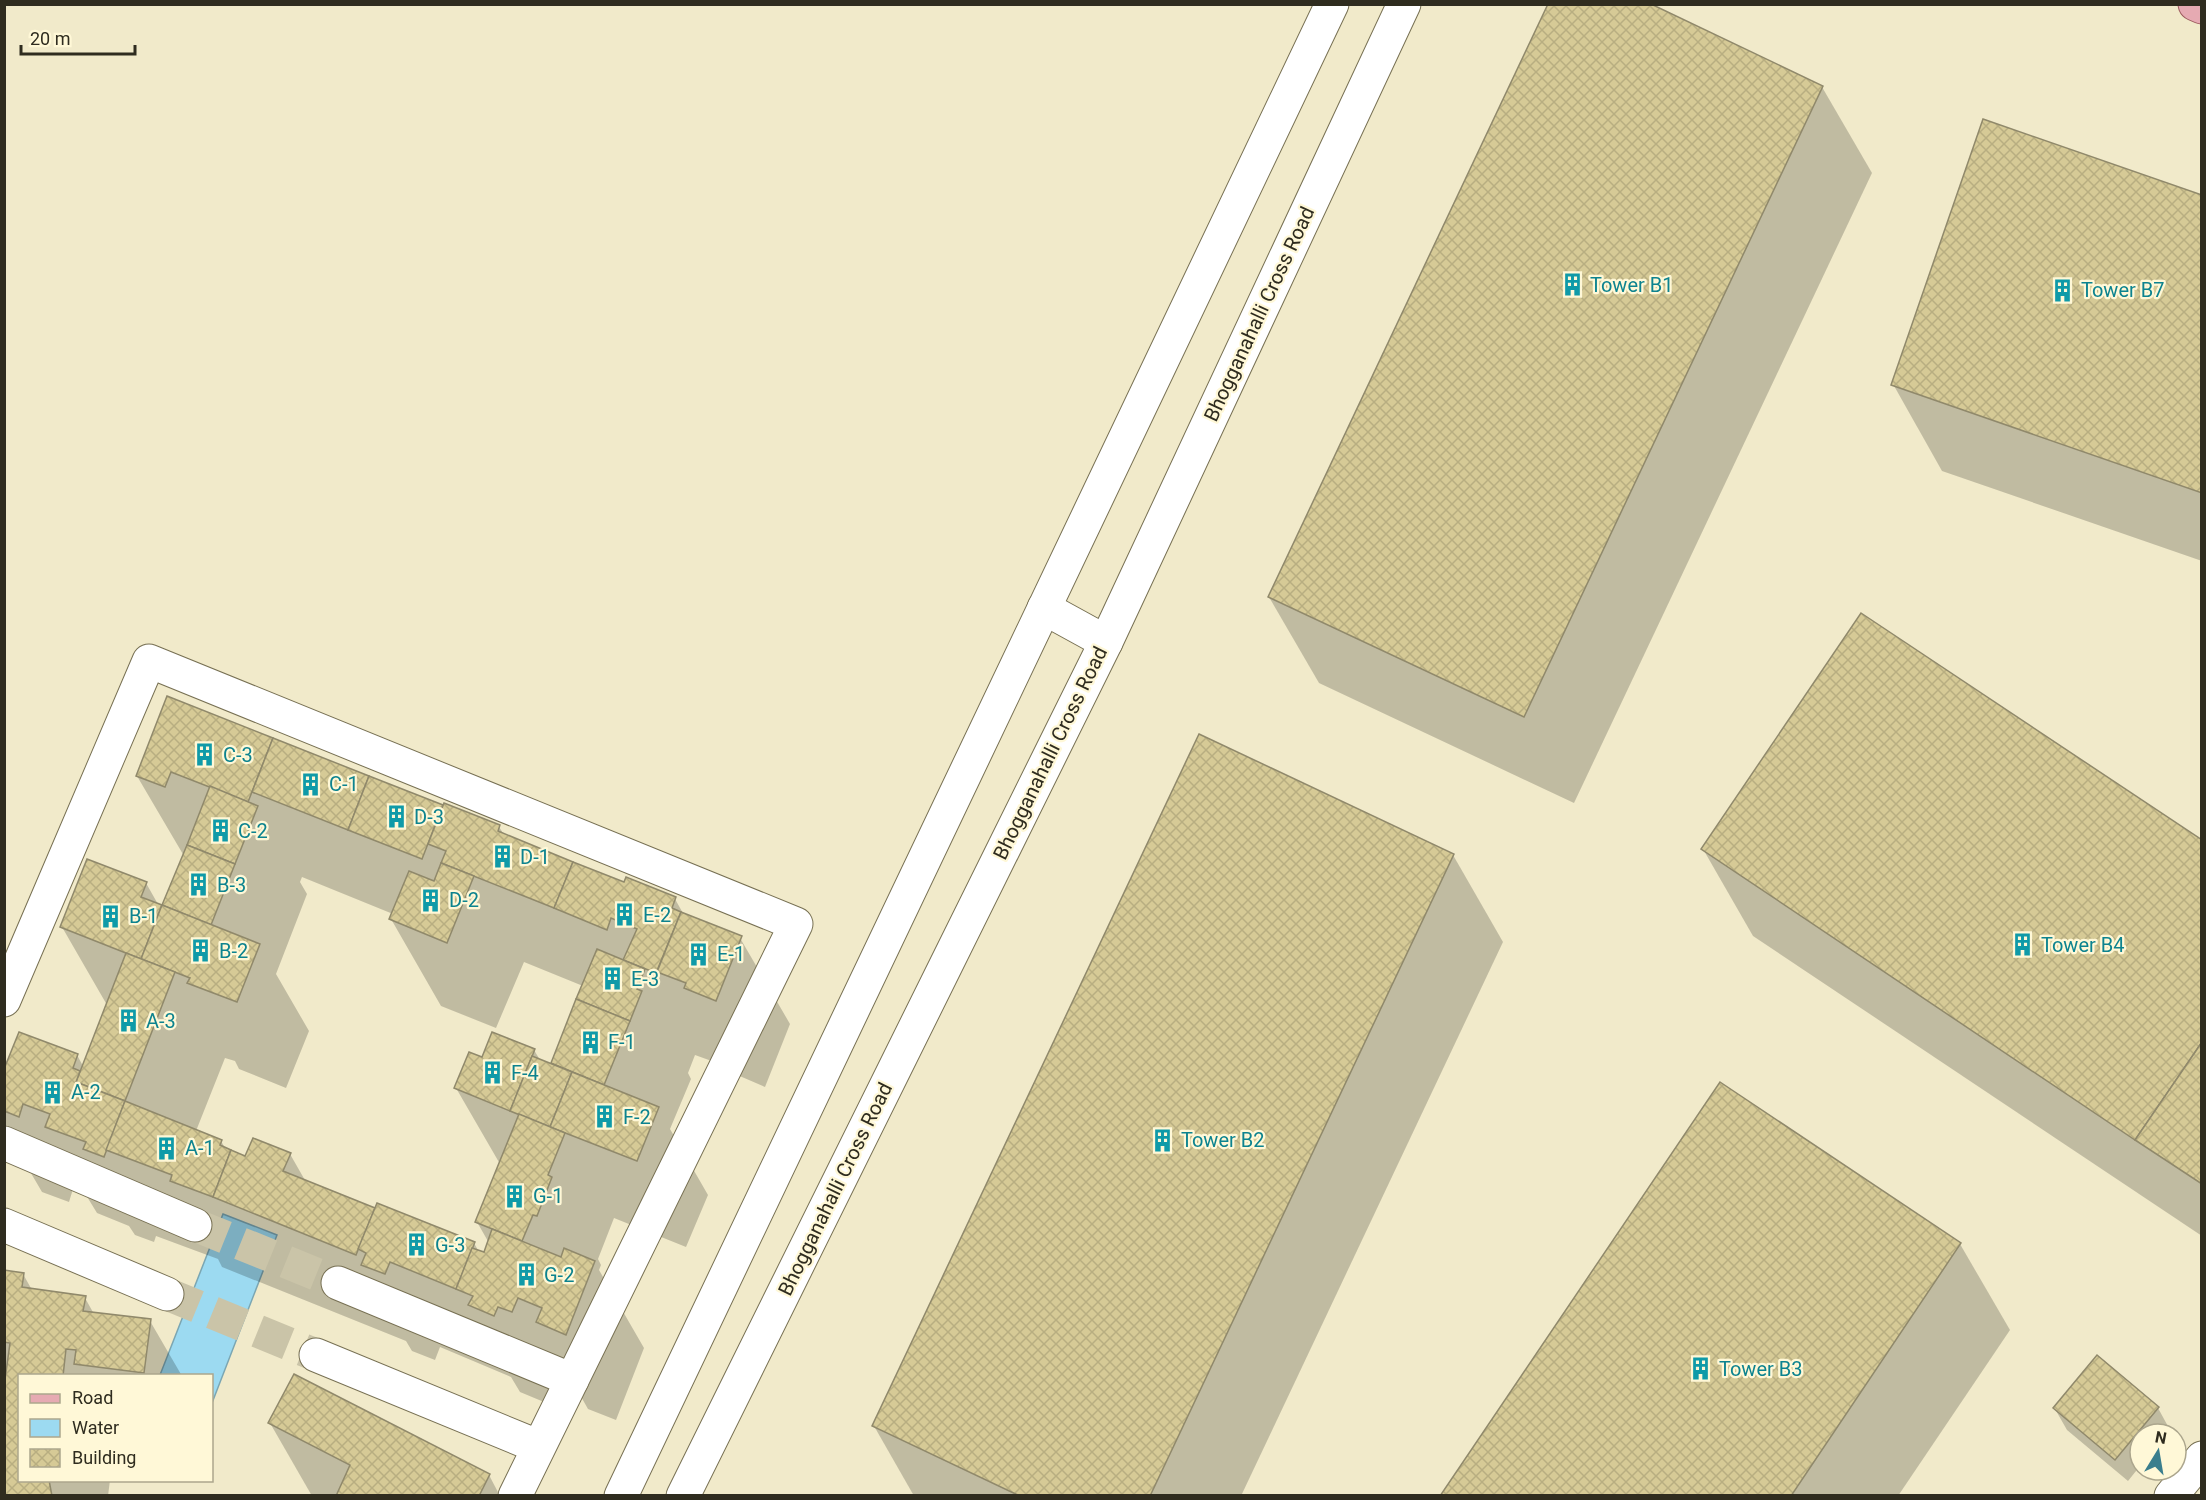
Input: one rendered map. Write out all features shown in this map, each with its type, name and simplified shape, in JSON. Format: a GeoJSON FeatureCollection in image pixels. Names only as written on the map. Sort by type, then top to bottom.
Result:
{"type":"FeatureCollection","features":[{"type":"Feature","properties":{"kind":"main road"},"geometry":{"type":"LineString","coordinates":[[2194,4],[2202,7]]}},
{"type":"Feature","properties":{"kind":"street"},"geometry":{"type":"LineString","coordinates":[[621,1496],[1332,4]]}},
{"type":"Feature","properties":{"kind":"street","name":"Bhogganahalli Cross Road"},"geometry":{"type":"LineString","coordinates":[[683,1496],[1106,642],[1404,4]]}},
{"type":"Feature","properties":{"kind":"street"},"geometry":{"type":"LineString","coordinates":[[1044,608],[1106,642]]}},
{"type":"Feature","properties":{"kind":"street"},"geometry":{"type":"LineString","coordinates":[[4,999],[149,661],[796,924],[514,1496]]}},
{"type":"Feature","properties":{"kind":"street"},"geometry":{"type":"LineString","coordinates":[[4,1143],[195,1225]]}},
{"type":"Feature","properties":{"kind":"street"},"geometry":{"type":"LineString","coordinates":[[4,1225],[167,1294]]}},
{"type":"Feature","properties":{"kind":"street"},"geometry":{"type":"LineString","coordinates":[[338,1283],[572,1380]]}},
{"type":"Feature","properties":{"kind":"street"},"geometry":{"type":"LineString","coordinates":[[316,1355],[537,1446]]}},
{"type":"Feature","properties":{"kind":"street"},"geometry":{"type":"LineString","coordinates":[[2171,1496],[2202,1458]]}},
{"type":"Feature","properties":{"kind":"water"},"geometry":{"type":"Polygon","coordinates":[[[223,1214],[277,1235],[213,1400],[213,1374],[160,1374],[223,1214]]]}},
{"type":"Feature","properties":{"kind":"building","name":"Tower B1"},"geometry":{"type":"Polygon","coordinates":[[[1548,4],[1651,4],[1823,86],[1524,717],[1268,597],[1548,4]]]}},
{"type":"Feature","properties":{"kind":"building","name":"Tower B7"},"geometry":{"type":"Polygon","coordinates":[[[1983,119],[2202,195],[2202,493],[1891,385],[1983,119]]]}},
{"type":"Feature","properties":{"kind":"building","name":"Tower B4"},"geometry":{"type":"Polygon","coordinates":[[[1861,613],[2202,840],[2202,1042],[2135,1140],[1701,849],[1861,613]]]}},
{"type":"Feature","properties":{"kind":"building","name":"C-3"},"geometry":{"type":"Polygon","coordinates":[[[167,696],[273,738],[248,802],[171,772],[165,787],[136,776],[167,696]]]}},
{"type":"Feature","properties":{"kind":"building","name":"Tower B2"},"geometry":{"type":"Polygon","coordinates":[[[1199,734],[1454,854],[1150,1496],[1020,1496],[872,1426],[1199,734]]]}},
{"type":"Feature","properties":{"kind":"building","name":"C-1"},"geometry":{"type":"Polygon","coordinates":[[[273,738],[369,776],[348,830],[252,792],[273,738]]]}},
{"type":"Feature","properties":{"kind":"building","name":"D-3"},"geometry":{"type":"Polygon","coordinates":[[[369,776],[443,805],[422,859],[348,830],[369,776]]]}},
{"type":"Feature","properties":{"kind":"building","name":"C-2"},"geometry":{"type":"Polygon","coordinates":[[[210,786],[258,806],[235,864],[187,845],[210,786]]]}},
{"type":"Feature","properties":{"kind":"building","name":"D-1"},"geometry":{"type":"Polygon","coordinates":[[[444,803],[500,825],[498,831],[573,862],[554,908],[441,863],[446,851],[428,844],[444,803]]]}},
{"type":"Feature","properties":{"kind":"building","name":"B-3"},"geometry":{"type":"Polygon","coordinates":[[[187,845],[235,864],[211,925],[162,905],[187,845]]]}},
{"type":"Feature","properties":{"kind":"building","name":"B-1"},"geometry":{"type":"Polygon","coordinates":[[[87,859],[147,882],[141,897],[162,905],[141,959],[60,927],[87,859]]]}},
{"type":"Feature","properties":{"kind":"building","name":"E-2"},"geometry":{"type":"Polygon","coordinates":[[[573,862],[624,882],[626,877],[676,897],[672,908],[681,912],[656,973],[623,960],[637,929],[611,918],[607,930],[554,908],[573,862]]]}},
{"type":"Feature","properties":{"kind":"building","name":"D-2"},"geometry":{"type":"Polygon","coordinates":[[[441,863],[474,876],[447,943],[389,919],[409,871],[434,881],[441,863]]]}},
{"type":"Feature","properties":{"kind":"building","name":"B-2"},"geometry":{"type":"Polygon","coordinates":[[[162,905],[260,944],[237,1002],[187,983],[190,978],[141,959],[162,905]]]}},
{"type":"Feature","properties":{"kind":"building","name":"E-1"},"geometry":{"type":"Polygon","coordinates":[[[681,912],[742,936],[716,1001],[684,988],[686,983],[657,972],[681,912]]]}},
{"type":"Feature","properties":{"kind":"building","name":"E-3"},"geometry":{"type":"Polygon","coordinates":[[[597,949],[645,969],[637,989],[642,991],[630,1021],[576,999],[597,949]]]}},
{"type":"Feature","properties":{"kind":"building","name":"A-3"},"geometry":{"type":"Polygon","coordinates":[[[126,953],[175,972],[125,1101],[76,1082],[126,953]]]}},
{"type":"Feature","properties":{"kind":"building","name":"F-1"},"geometry":{"type":"Polygon","coordinates":[[[576,999],[630,1021],[604,1085],[551,1063],[576,999]]]}},
{"type":"Feature","properties":{"kind":"building","name":"A-2"},"geometry":{"type":"Polygon","coordinates":[[[19,1032],[78,1054],[73,1068],[80,1071],[76,1082],[125,1101],[104,1157],[83,1149],[86,1142],[45,1127],[50,1114],[23,1104],[19,1117],[4,1111],[4,1069],[19,1032]]]}},
{"type":"Feature","properties":{"kind":"building","name":"F-4"},"geometry":{"type":"Polygon","coordinates":[[[492,1032],[535,1049],[510,1111],[454,1088],[469,1052],[482,1057],[492,1032]]]}},
{"type":"Feature","properties":{"kind":"building"},"geometry":{"type":"Polygon","coordinates":[[[2202,1042],[2202,1184],[2135,1140],[2202,1042]]]}},
{"type":"Feature","properties":{"kind":"building"},"geometry":{"type":"Polygon","coordinates":[[[532,1056],[572,1072],[550,1127],[510,1111],[532,1056]]]}},
{"type":"Feature","properties":{"kind":"building","name":"F-2"},"geometry":{"type":"Polygon","coordinates":[[[572,1072],[659,1107],[637,1161],[550,1127],[572,1072]]]}},
{"type":"Feature","properties":{"kind":"building","name":"Tower B3"},"geometry":{"type":"Polygon","coordinates":[[[1720,1082],[1961,1243],[1791,1496],[1440,1496],[1720,1082]]]}},
{"type":"Feature","properties":{"kind":"building","name":"A-1"},"geometry":{"type":"Polygon","coordinates":[[[125,1101],[222,1140],[220,1145],[231,1150],[213,1197],[170,1181],[172,1175],[106,1150],[125,1101]]]}},
{"type":"Feature","properties":{"kind":"building","name":"G-1"},"geometry":{"type":"Polygon","coordinates":[[[519,1114],[565,1133],[548,1175],[552,1177],[537,1216],[533,1215],[522,1241],[475,1222],[519,1114]]]}},
{"type":"Feature","properties":{"kind":"building"},"geometry":{"type":"Polygon","coordinates":[[[253,1138],[291,1153],[283,1171],[375,1208],[356,1255],[213,1197],[231,1150],[245,1156],[253,1138]]]}},
{"type":"Feature","properties":{"kind":"building","name":"G-3"},"geometry":{"type":"Polygon","coordinates":[[[377,1203],[475,1242],[456,1289],[390,1262],[385,1274],[361,1265],[366,1253],[358,1249],[377,1203]]]}},
{"type":"Feature","properties":{"kind":"building","name":"G-2"},"geometry":{"type":"Polygon","coordinates":[[[492,1229],[561,1257],[564,1248],[595,1261],[566,1335],[536,1322],[542,1308],[518,1298],[512,1312],[498,1307],[494,1316],[468,1305],[473,1296],[456,1289],[472,1248],[484,1252],[492,1229]]]}},
{"type":"Feature","properties":{"kind":"building"},"geometry":{"type":"Polygon","coordinates":[[[4,1270],[24,1273],[22,1287],[86,1296],[83,1311],[151,1319],[144,1373],[74,1364],[76,1350],[66,1349],[63,1374],[18,1374],[18,1482],[49,1482],[52,1496],[4,1496],[4,1387],[10,1343],[4,1342],[4,1270]]]}},
{"type":"Feature","properties":{"kind":"building"},"geometry":{"type":"Polygon","coordinates":[[[2097,1355],[2159,1407],[2147,1422],[2128,1422],[2128,1444],[2115,1460],[2053,1408],[2097,1355]]]}},
{"type":"Feature","properties":{"kind":"building"},"geometry":{"type":"Polygon","coordinates":[[[294,1374],[490,1474],[479,1496],[336,1496],[350,1465],[268,1423],[294,1374]]]}},
{"type":"Feature","properties":{"kind":"tunnel"},"geometry":{"type":"LineString","coordinates":[[195,1225],[338,1283]]}},
{"type":"Feature","properties":{"kind":"tunnel"},"geometry":{"type":"LineString","coordinates":[[167,1294],[316,1355]]}},
{"type":"Feature","properties":{"kind":"place","name":"Tower B1"},"geometry":{"type":"Point","coordinates":[1572,285]}},
{"type":"Feature","properties":{"kind":"place","name":"Tower B7"},"geometry":{"type":"Point","coordinates":[2063,290]}},
{"type":"Feature","properties":{"kind":"place","name":"C-3"},"geometry":{"type":"Point","coordinates":[205,755]}},
{"type":"Feature","properties":{"kind":"place","name":"C-1"},"geometry":{"type":"Point","coordinates":[311,784]}},
{"type":"Feature","properties":{"kind":"place","name":"D-3"},"geometry":{"type":"Point","coordinates":[396,817]}},
{"type":"Feature","properties":{"kind":"place","name":"C-2"},"geometry":{"type":"Point","coordinates":[220,831]}},
{"type":"Feature","properties":{"kind":"place","name":"D-1"},"geometry":{"type":"Point","coordinates":[502,857]}},
{"type":"Feature","properties":{"kind":"place","name":"B-3"},"geometry":{"type":"Point","coordinates":[199,885]}},
{"type":"Feature","properties":{"kind":"place","name":"D-2"},"geometry":{"type":"Point","coordinates":[431,900]}},
{"type":"Feature","properties":{"kind":"place","name":"E-2"},"geometry":{"type":"Point","coordinates":[625,915]}},
{"type":"Feature","properties":{"kind":"place","name":"B-1"},"geometry":{"type":"Point","coordinates":[111,916]}},
{"type":"Feature","properties":{"kind":"place","name":"Tower B4"},"geometry":{"type":"Point","coordinates":[2023,945]}},
{"type":"Feature","properties":{"kind":"place","name":"B-2"},"geometry":{"type":"Point","coordinates":[201,951]}},
{"type":"Feature","properties":{"kind":"place","name":"E-1"},"geometry":{"type":"Point","coordinates":[699,954]}},
{"type":"Feature","properties":{"kind":"place","name":"E-3"},"geometry":{"type":"Point","coordinates":[613,979]}},
{"type":"Feature","properties":{"kind":"place","name":"A-3"},"geometry":{"type":"Point","coordinates":[128,1021]}},
{"type":"Feature","properties":{"kind":"place","name":"F-1"},"geometry":{"type":"Point","coordinates":[590,1042]}},
{"type":"Feature","properties":{"kind":"place","name":"F-4"},"geometry":{"type":"Point","coordinates":[493,1073]}},
{"type":"Feature","properties":{"kind":"place","name":"A-2"},"geometry":{"type":"Point","coordinates":[53,1092]}},
{"type":"Feature","properties":{"kind":"place","name":"F-2"},"geometry":{"type":"Point","coordinates":[605,1117]}},
{"type":"Feature","properties":{"kind":"place","name":"Tower B2"},"geometry":{"type":"Point","coordinates":[1163,1140]}},
{"type":"Feature","properties":{"kind":"place","name":"A-1"},"geometry":{"type":"Point","coordinates":[167,1148]}},
{"type":"Feature","properties":{"kind":"place","name":"G-1"},"geometry":{"type":"Point","coordinates":[515,1196]}},
{"type":"Feature","properties":{"kind":"place","name":"G-3"},"geometry":{"type":"Point","coordinates":[417,1245]}},
{"type":"Feature","properties":{"kind":"place","name":"G-2"},"geometry":{"type":"Point","coordinates":[526,1275]}},
{"type":"Feature","properties":{"kind":"place","name":"Tower B3"},"geometry":{"type":"Point","coordinates":[1701,1369]}}]}
